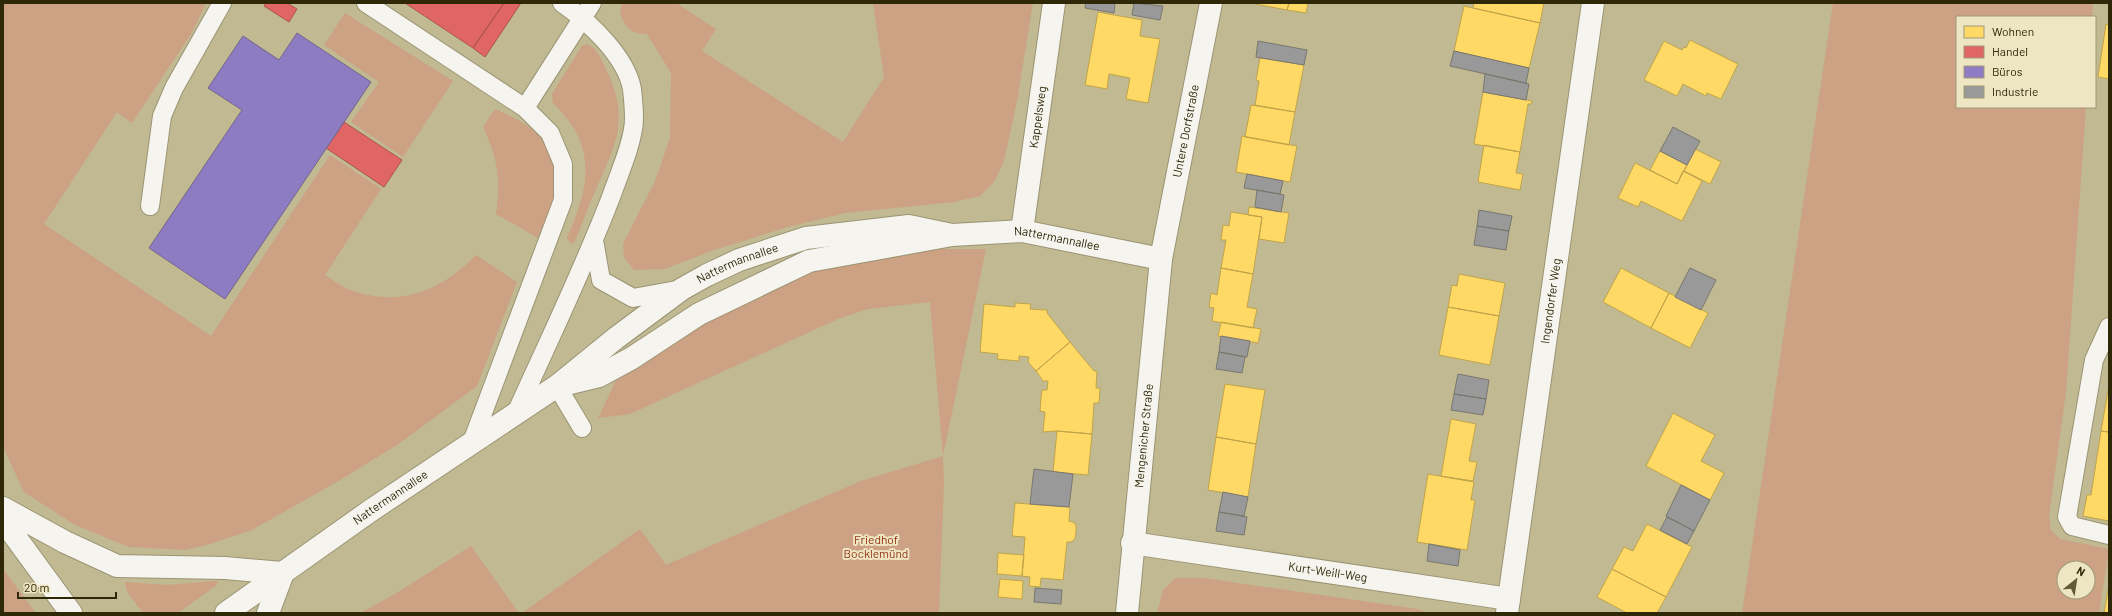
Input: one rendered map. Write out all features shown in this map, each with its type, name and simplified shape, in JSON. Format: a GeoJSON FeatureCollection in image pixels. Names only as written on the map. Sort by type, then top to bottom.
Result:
{"type":"FeatureCollection","features":[{"type":"Feature","properties":{"kind":"street","name":"Kappelsweg"},"geometry":{"type":"LineString","coordinates":[[1022,231],[1054,3]]}},
{"type":"Feature","properties":{"kind":"street","name":"Untere Dorfstraße"},"geometry":{"type":"LineString","coordinates":[[1161,259],[1211,3]]}},
{"type":"Feature","properties":{"kind":"street","name":"Ingendorfer Weg"},"geometry":{"type":"LineString","coordinates":[[1508,606],[1593,3]]}},
{"type":"Feature","properties":{"kind":"street","name":"Nattermannallee"},"geometry":{"type":"LineString","coordinates":[[226,613],[517,411],[557,386],[616,338],[682,289],[739,260],[806,238],[909,226],[952,235]]}},
{"type":"Feature","properties":{"kind":"street","name":"Nattermannallee"},"geometry":{"type":"LineString","coordinates":[[557,386],[599,376],[632,358],[699,314],[809,261],[884,246],[952,235],[1022,231],[1161,259]]}},
{"type":"Feature","properties":{"kind":"street","name":"Mengenicher Straße"},"geometry":{"type":"LineString","coordinates":[[1127,613],[1132,543],[1161,259]]}},
{"type":"Feature","properties":{"kind":"street"},"geometry":{"type":"LineString","coordinates":[[3,508],[65,542],[118,566],[225,568],[283,573],[268,613]]}},
{"type":"Feature","properties":{"kind":"street"},"geometry":{"type":"LineString","coordinates":[[3,520],[71,613]]}},
{"type":"Feature","properties":{"kind":"street","name":"Kurt-Weill-Weg"},"geometry":{"type":"LineString","coordinates":[[1132,543],[1508,606]]}},
{"type":"Feature","properties":{"kind":"lane"},"geometry":{"type":"LineString","coordinates":[[150,206],[162,116],[174,88],[222,3]]}},
{"type":"Feature","properties":{"kind":"lane"},"geometry":{"type":"LineString","coordinates":[[366,3],[525,108],[550,133],[563,164],[563,200],[472,442]]}},
{"type":"Feature","properties":{"kind":"lane"},"geometry":{"type":"LineString","coordinates":[[517,411],[594,240],[623,163],[634,120],[631,87],[621,63],[603,38],[587,10],[562,3]]}},
{"type":"Feature","properties":{"kind":"lane"},"geometry":{"type":"LineString","coordinates":[[525,108],[587,10]]}},
{"type":"Feature","properties":{"kind":"lane"},"geometry":{"type":"LineString","coordinates":[[594,240],[602,280],[633,298],[682,289]]}},
{"type":"Feature","properties":{"kind":"lane"},"geometry":{"type":"LineString","coordinates":[[2109,328],[2094,360],[2067,517],[2072,526],[2109,535]]}},
{"type":"Feature","properties":{"kind":"lane"},"geometry":{"type":"LineString","coordinates":[[557,386],[582,428]]}},
{"type":"Feature","properties":{"kind":"green space"},"geometry":{"type":"Polygon","coordinates":[[[3,3],[206,3],[191,34],[132,123],[117,112],[44,224],[211,336],[330,155],[381,189],[325,275],[348,289],[369,295],[386,297],[403,296],[419,293],[434,287],[463,268],[476,255],[517,282],[477,386],[400,443],[342,479],[252,530],[210,544],[186,550],[129,547],[75,525],[24,492],[3,447],[3,3]]]}},
{"type":"Feature","properties":{"kind":"green space"},"geometry":{"type":"Polygon","coordinates":[[[623,3],[676,3],[716,29],[702,51],[843,142],[884,77],[873,3],[1033,3],[1017,101],[1003,164],[994,182],[980,196],[954,202],[845,213],[788,227],[711,251],[665,269],[634,270],[624,257],[623,244],[655,181],[670,138],[671,73],[647,34],[632,31],[626,25],[620,10],[623,3]]]}},
{"type":"Feature","properties":{"kind":"green space"},"geometry":{"type":"Polygon","coordinates":[[[1833,3],[2093,3],[2092,16],[1956,16],[1956,108],[2086,108],[2066,392],[2049,516],[2051,530],[2060,539],[2109,549],[2099,613],[1742,613],[1833,3]]]}},
{"type":"Feature","properties":{"kind":"green space"},"geometry":{"type":"Polygon","coordinates":[[[345,13],[453,81],[403,157],[351,122],[379,82],[324,45],[345,13]]]}},
{"type":"Feature","properties":{"kind":"green space"},"geometry":{"type":"Polygon","coordinates":[[[587,44],[596,50],[613,85],[619,116],[618,131],[609,159],[589,204],[580,230],[574,243],[571,244],[567,238],[581,201],[585,184],[586,167],[583,151],[577,135],[567,119],[553,103],[552,94],[582,46],[587,44]]]}},
{"type":"Feature","properties":{"kind":"green space"},"geometry":{"type":"Polygon","coordinates":[[[495,109],[520,121],[530,128],[547,144],[552,155],[555,168],[555,197],[551,211],[538,238],[496,214],[498,190],[497,169],[492,149],[483,127],[495,109]]]}},
{"type":"Feature","properties":{"kind":"green space"},"geometry":{"type":"Polygon","coordinates":[[[912,249],[986,249],[943,456],[930,302],[868,309],[838,319],[630,414],[598,418],[621,370],[744,299],[823,266],[912,249]]]}},
{"type":"Feature","properties":{"kind":"green space","name":"Friedhof Bocklemünd"},"geometry":{"type":"Polygon","coordinates":[[[943,456],[944,484],[939,613],[522,613],[640,529],[666,565],[861,481],[943,456]]]}},
{"type":"Feature","properties":{"kind":"green space"},"geometry":{"type":"Polygon","coordinates":[[[471,546],[519,613],[360,613],[395,594],[471,546]]]}},
{"type":"Feature","properties":{"kind":"green space"},"geometry":{"type":"Polygon","coordinates":[[[3,569],[36,613],[3,613],[3,569]]]}},
{"type":"Feature","properties":{"kind":"green space"},"geometry":{"type":"Polygon","coordinates":[[[1176,578],[1204,578],[1417,609],[1428,613],[1157,613],[1163,590],[1176,578]]]}},
{"type":"Feature","properties":{"kind":"green space"},"geometry":{"type":"Polygon","coordinates":[[[125,582],[166,585],[218,582],[217,585],[178,613],[143,613],[127,592],[125,582]]]}},
{"type":"Feature","properties":{"kind":"building: Wohnen"},"geometry":{"type":"Polygon","coordinates":[[[1250,3],[1289,3],[1287,10],[1250,3]]]}},
{"type":"Feature","properties":{"kind":"building: Wohnen"},"geometry":{"type":"Polygon","coordinates":[[[1289,3],[1308,3],[1306,13],[1287,10],[1289,3]]]}},
{"type":"Feature","properties":{"kind":"building: Wohnen"},"geometry":{"type":"Polygon","coordinates":[[[1474,3],[1544,3],[1540,23],[1473,8],[1474,3]]]}},
{"type":"Feature","properties":{"kind":"building: Wohnen"},"geometry":{"type":"Polygon","coordinates":[[[1464,6],[1540,23],[1529,68],[1454,51],[1464,6]]]}},
{"type":"Feature","properties":{"kind":"building: Wohnen"},"geometry":{"type":"Polygon","coordinates":[[[1098,12],[1142,20],[1140,36],[1160,39],[1148,103],[1126,99],[1130,78],[1109,74],[1107,89],[1085,85],[1098,12]]]}},
{"type":"Feature","properties":{"kind":"building: Wohnen"},"geometry":{"type":"Polygon","coordinates":[[[2106,24],[2109,25],[2109,79],[2098,77],[2106,24]]]}},
{"type":"Feature","properties":{"kind":"building: Wohnen"},"geometry":{"type":"Polygon","coordinates":[[[1690,40],[1738,64],[1721,99],[1707,93],[1706,96],[1683,84],[1677,96],[1644,80],[1664,41],[1682,50],[1684,47],[1686,48],[1690,40]]]}},
{"type":"Feature","properties":{"kind":"building: Wohnen"},"geometry":{"type":"Polygon","coordinates":[[[1260,58],[1304,65],[1295,112],[1255,105],[1259,81],[1256,80],[1260,58]]]}},
{"type":"Feature","properties":{"kind":"building: Wohnen"},"geometry":{"type":"Polygon","coordinates":[[[1483,92],[1532,101],[1531,104],[1528,104],[1520,152],[1474,144],[1483,92]]]}},
{"type":"Feature","properties":{"kind":"building: Wohnen"},"geometry":{"type":"Polygon","coordinates":[[[1251,105],[1295,112],[1289,145],[1245,137],[1251,105]]]}},
{"type":"Feature","properties":{"kind":"building: Wohnen"},"geometry":{"type":"Polygon","coordinates":[[[1242,136],[1297,146],[1290,182],[1236,172],[1242,136]]]}},
{"type":"Feature","properties":{"kind":"building: Wohnen"},"geometry":{"type":"Polygon","coordinates":[[[1484,145],[1520,152],[1516,173],[1523,174],[1520,190],[1478,182],[1484,145]]]}},
{"type":"Feature","properties":{"kind":"building: Wohnen"},"geometry":{"type":"Polygon","coordinates":[[[1695,149],[1721,162],[1710,184],[1684,171],[1695,149]]]}},
{"type":"Feature","properties":{"kind":"building: Wohnen"},"geometry":{"type":"Polygon","coordinates":[[[1660,151],[1687,165],[1677,184],[1650,170],[1660,151]]]}},
{"type":"Feature","properties":{"kind":"building: Wohnen"},"geometry":{"type":"Polygon","coordinates":[[[1635,163],[1677,184],[1683,171],[1702,181],[1682,221],[1641,201],[1638,207],[1618,198],[1635,163]]]}},
{"type":"Feature","properties":{"kind":"building: Wohnen"},"geometry":{"type":"Polygon","coordinates":[[[1249,207],[1289,213],[1284,243],[1259,239],[1262,217],[1248,215],[1249,207]]]}},
{"type":"Feature","properties":{"kind":"building: Wohnen"},"geometry":{"type":"Polygon","coordinates":[[[1231,212],[1262,217],[1253,274],[1221,268],[1226,240],[1221,240],[1223,225],[1229,226],[1231,212]]]}},
{"type":"Feature","properties":{"kind":"building: Wohnen"},"geometry":{"type":"Polygon","coordinates":[[[1221,268],[1253,274],[1247,307],[1257,309],[1253,328],[1212,321],[1214,308],[1209,307],[1211,293],[1217,295],[1221,268]]]}},
{"type":"Feature","properties":{"kind":"building: Wohnen"},"geometry":{"type":"Polygon","coordinates":[[[1621,268],[1669,293],[1651,328],[1603,302],[1621,268]]]}},
{"type":"Feature","properties":{"kind":"building: Wohnen"},"geometry":{"type":"Polygon","coordinates":[[[1459,274],[1505,283],[1499,316],[1448,307],[1452,285],[1457,286],[1459,274]]]}},
{"type":"Feature","properties":{"kind":"building: Wohnen"},"geometry":{"type":"Polygon","coordinates":[[[1669,293],[1708,313],[1690,348],[1651,328],[1669,293]]]}},
{"type":"Feature","properties":{"kind":"building: Wohnen"},"geometry":{"type":"Polygon","coordinates":[[[1015,303],[1031,304],[1030,309],[1047,310],[1047,313],[1070,342],[1036,371],[1028,362],[1029,357],[1019,356],[1019,361],[997,359],[998,354],[980,352],[984,304],[1015,307],[1015,303]]]}},
{"type":"Feature","properties":{"kind":"building: Wohnen"},"geometry":{"type":"Polygon","coordinates":[[[1448,307],[1499,316],[1490,365],[1439,355],[1448,307]]]}},
{"type":"Feature","properties":{"kind":"building: Wohnen"},"geometry":{"type":"Polygon","coordinates":[[[1221,322],[1261,329],[1258,343],[1218,336],[1221,322]]]}},
{"type":"Feature","properties":{"kind":"building: Wohnen"},"geometry":{"type":"Polygon","coordinates":[[[1070,342],[1094,371],[1097,371],[1096,388],[1100,388],[1099,403],[1094,403],[1092,434],[1057,431],[1043,432],[1045,412],[1040,411],[1041,398],[1042,390],[1047,390],[1048,381],[1043,381],[1036,371],[1070,342]]]}},
{"type":"Feature","properties":{"kind":"building: Wohnen"},"geometry":{"type":"Polygon","coordinates":[[[1225,384],[1265,390],[1256,444],[1216,437],[1225,384]]]}},
{"type":"Feature","properties":{"kind":"building: Wohnen"},"geometry":{"type":"Polygon","coordinates":[[[2109,385],[2109,432],[2101,431],[2109,385]]]}},
{"type":"Feature","properties":{"kind":"building: Wohnen"},"geometry":{"type":"Polygon","coordinates":[[[1673,413],[1715,435],[1701,461],[1724,473],[1710,500],[1646,466],[1673,413]]]}},
{"type":"Feature","properties":{"kind":"building: Wohnen"},"geometry":{"type":"Polygon","coordinates":[[[1451,419],[1476,424],[1469,461],[1477,462],[1473,481],[1441,476],[1451,419]]]}},
{"type":"Feature","properties":{"kind":"building: Wohnen"},"geometry":{"type":"Polygon","coordinates":[[[1057,431],[1092,434],[1088,475],[1053,472],[1057,431]]]}},
{"type":"Feature","properties":{"kind":"building: Wohnen"},"geometry":{"type":"Polygon","coordinates":[[[2101,431],[2109,432],[2109,521],[2083,516],[2087,495],[2091,495],[2101,431]]]}},
{"type":"Feature","properties":{"kind":"building: Wohnen"},"geometry":{"type":"Polygon","coordinates":[[[1216,437],[1256,444],[1248,497],[1208,490],[1216,437]]]}},
{"type":"Feature","properties":{"kind":"building: Wohnen"},"geometry":{"type":"Polygon","coordinates":[[[1428,474],[1474,482],[1471,500],[1475,500],[1467,550],[1417,542],[1428,474]]]}},
{"type":"Feature","properties":{"kind":"building: Wohnen"},"geometry":{"type":"Polygon","coordinates":[[[1015,503],[1070,507],[1069,521],[1076,525],[1076,532],[1075,539],[1071,542],[1067,542],[1063,580],[1041,578],[1040,587],[1029,586],[1030,577],[1022,576],[1025,537],[1012,536],[1015,503]]]}},
{"type":"Feature","properties":{"kind":"building: Wohnen"},"geometry":{"type":"Polygon","coordinates":[[[1647,524],[1692,547],[1666,597],[1612,569],[1624,547],[1633,551],[1647,524]]]}},
{"type":"Feature","properties":{"kind":"building: Wohnen"},"geometry":{"type":"Polygon","coordinates":[[[998,553],[1024,555],[1022,576],[997,574],[998,553]]]}},
{"type":"Feature","properties":{"kind":"building: Wohnen"},"geometry":{"type":"Polygon","coordinates":[[[1612,569],[1666,597],[1657,613],[1627,613],[1597,597],[1612,569]]]}},
{"type":"Feature","properties":{"kind":"building: Wohnen"},"geometry":{"type":"Polygon","coordinates":[[[1000,579],[1023,581],[1022,599],[998,597],[1000,579]]]}},
{"type":"Feature","properties":{"kind":"building: Wohnen"},"geometry":{"type":"Polygon","coordinates":[[[2109,585],[2109,613],[2104,613],[2109,585]]]}},
{"type":"Feature","properties":{"kind":"building: Handel"},"geometry":{"type":"Polygon","coordinates":[[[266,3],[287,3],[297,9],[289,22],[264,6],[266,3]]]}},
{"type":"Feature","properties":{"kind":"building: Handel"},"geometry":{"type":"Polygon","coordinates":[[[405,3],[504,3],[473,48],[405,3]]]}},
{"type":"Feature","properties":{"kind":"building: Handel"},"geometry":{"type":"Polygon","coordinates":[[[504,3],[521,3],[485,57],[473,48],[504,3]]]}},
{"type":"Feature","properties":{"kind":"building: Handel"},"geometry":{"type":"Polygon","coordinates":[[[344,122],[402,160],[384,187],[326,148],[344,122]]]}},
{"type":"Feature","properties":{"kind":"building: Büros"},"geometry":{"type":"Polygon","coordinates":[[[297,33],[371,82],[225,299],[149,248],[242,110],[208,88],[243,36],[279,60],[297,33]]]}},
{"type":"Feature","properties":{"kind":"building: Industrie"},"geometry":{"type":"Polygon","coordinates":[[[1086,3],[1115,3],[1114,13],[1085,8],[1086,3]]]}},
{"type":"Feature","properties":{"kind":"building: Industrie"},"geometry":{"type":"Polygon","coordinates":[[[1134,3],[1163,6],[1160,20],[1132,15],[1134,3]]]}},
{"type":"Feature","properties":{"kind":"building: Industrie"},"geometry":{"type":"Polygon","coordinates":[[[1258,41],[1307,50],[1304,65],[1256,57],[1258,41]]]}},
{"type":"Feature","properties":{"kind":"building: Industrie"},"geometry":{"type":"Polygon","coordinates":[[[1454,51],[1529,68],[1526,83],[1450,66],[1454,51]]]}},
{"type":"Feature","properties":{"kind":"building: Industrie"},"geometry":{"type":"Polygon","coordinates":[[[1485,74],[1529,84],[1526,100],[1483,92],[1485,74]]]}},
{"type":"Feature","properties":{"kind":"building: Industrie"},"geometry":{"type":"Polygon","coordinates":[[[1673,127],[1700,141],[1687,165],[1660,151],[1673,127]]]}},
{"type":"Feature","properties":{"kind":"building: Industrie"},"geometry":{"type":"Polygon","coordinates":[[[1247,174],[1283,181],[1280,194],[1244,188],[1247,174]]]}},
{"type":"Feature","properties":{"kind":"building: Industrie"},"geometry":{"type":"Polygon","coordinates":[[[1257,190],[1284,195],[1281,212],[1255,207],[1257,190]]]}},
{"type":"Feature","properties":{"kind":"building: Industrie"},"geometry":{"type":"Polygon","coordinates":[[[1479,210],[1512,216],[1509,231],[1477,226],[1479,210]]]}},
{"type":"Feature","properties":{"kind":"building: Industrie"},"geometry":{"type":"Polygon","coordinates":[[[1477,226],[1509,231],[1506,250],[1474,245],[1477,226]]]}},
{"type":"Feature","properties":{"kind":"building: Industrie"},"geometry":{"type":"Polygon","coordinates":[[[1690,268],[1716,280],[1701,310],[1675,297],[1690,268]]]}},
{"type":"Feature","properties":{"kind":"building: Industrie"},"geometry":{"type":"Polygon","coordinates":[[[1221,336],[1250,341],[1247,357],[1219,352],[1221,336]]]}},
{"type":"Feature","properties":{"kind":"building: Industrie"},"geometry":{"type":"Polygon","coordinates":[[[1219,352],[1245,357],[1242,373],[1216,369],[1219,352]]]}},
{"type":"Feature","properties":{"kind":"building: Industrie"},"geometry":{"type":"Polygon","coordinates":[[[1458,374],[1489,380],[1486,399],[1454,394],[1458,374]]]}},
{"type":"Feature","properties":{"kind":"building: Industrie"},"geometry":{"type":"Polygon","coordinates":[[[1454,394],[1486,399],[1483,415],[1451,410],[1454,394]]]}},
{"type":"Feature","properties":{"kind":"building: Industrie"},"geometry":{"type":"Polygon","coordinates":[[[1034,469],[1073,474],[1069,507],[1030,504],[1034,469]]]}},
{"type":"Feature","properties":{"kind":"building: Industrie"},"geometry":{"type":"Polygon","coordinates":[[[1681,485],[1710,500],[1694,531],[1666,516],[1681,485]]]}},
{"type":"Feature","properties":{"kind":"building: Industrie"},"geometry":{"type":"Polygon","coordinates":[[[1223,492],[1248,497],[1244,516],[1219,512],[1223,492]]]}},
{"type":"Feature","properties":{"kind":"building: Industrie"},"geometry":{"type":"Polygon","coordinates":[[[1219,512],[1247,517],[1244,535],[1216,531],[1219,512]]]}},
{"type":"Feature","properties":{"kind":"building: Industrie"},"geometry":{"type":"Polygon","coordinates":[[[1667,517],[1694,531],[1687,544],[1660,530],[1667,517]]]}},
{"type":"Feature","properties":{"kind":"building: Industrie"},"geometry":{"type":"Polygon","coordinates":[[[1429,544],[1460,550],[1458,566],[1427,561],[1429,544]]]}},
{"type":"Feature","properties":{"kind":"building: Industrie"},"geometry":{"type":"Polygon","coordinates":[[[1035,588],[1062,590],[1061,604],[1034,602],[1035,588]]]}}]}
